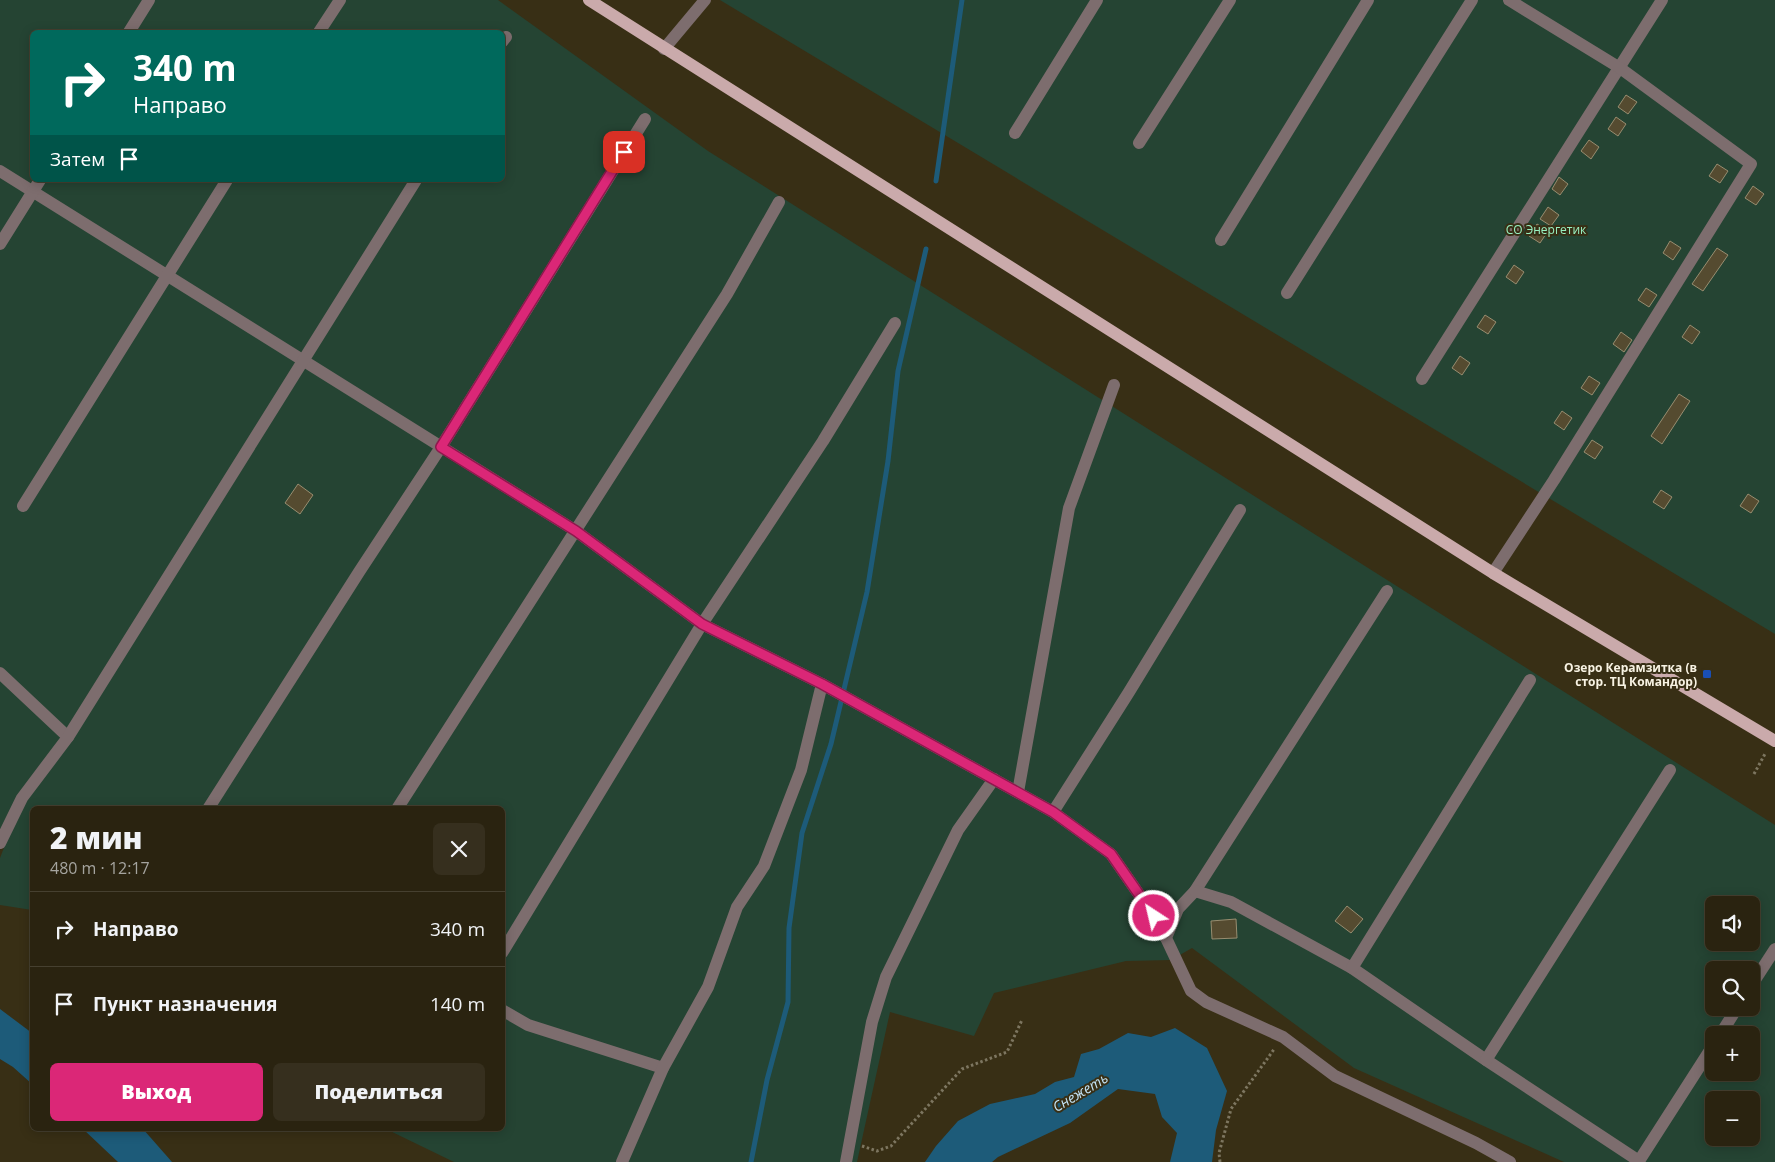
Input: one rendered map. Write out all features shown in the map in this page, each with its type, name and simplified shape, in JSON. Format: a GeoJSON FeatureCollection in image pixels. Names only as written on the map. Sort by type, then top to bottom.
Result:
{"type":"FeatureCollection","features":[{"type":"Feature","properties":{"kind":"main road"},"geometry":{"type":"LineString","coordinates":[[589,0],[1493,573],[1774,741]]}},
{"type":"Feature","properties":{"kind":"street"},"geometry":{"type":"LineString","coordinates":[[130,30],[149,0]]}},
{"type":"Feature","properties":{"kind":"street"},"geometry":{"type":"LineString","coordinates":[[320,30],[340,0]]}},
{"type":"Feature","properties":{"kind":"street"},"geometry":{"type":"LineString","coordinates":[[664,49],[705,0]]}},
{"type":"Feature","properties":{"kind":"street"},"geometry":{"type":"LineString","coordinates":[[1014,133],[1097,0]]}},
{"type":"Feature","properties":{"kind":"street"},"geometry":{"type":"LineString","coordinates":[[1139,143],[1230,0]]}},
{"type":"Feature","properties":{"kind":"street"},"geometry":{"type":"LineString","coordinates":[[1221,240],[1368,0]]}},
{"type":"Feature","properties":{"kind":"street"},"geometry":{"type":"LineString","coordinates":[[1287,293],[1472,0]]}},
{"type":"Feature","properties":{"kind":"street"},"geometry":{"type":"LineString","coordinates":[[1493,573],[1554,480],[1752,164],[1620,68],[1509,0]]}},
{"type":"Feature","properties":{"kind":"street"},"geometry":{"type":"LineString","coordinates":[[1422,379],[1662,0]]}},
{"type":"Feature","properties":{"kind":"street"},"geometry":{"type":"LineString","coordinates":[[210,806],[441,447],[644,119]]}},
{"type":"Feature","properties":{"kind":"street"},"geometry":{"type":"LineString","coordinates":[[0,171],[576,531],[702,624],[822,684],[1053,812],[1111,854],[1154,916],[1190,990],[1206,1002],[1283,1038],[1335,1076],[1476,1143],[1510,1162]]}},
{"type":"Feature","properties":{"kind":"street"},"geometry":{"type":"LineString","coordinates":[[0,244],[39,182]]}},
{"type":"Feature","properties":{"kind":"street"},"geometry":{"type":"LineString","coordinates":[[23,506],[226,182]]}},
{"type":"Feature","properties":{"kind":"street"},"geometry":{"type":"LineString","coordinates":[[0,843],[22,798],[68,738],[415,182]]}},
{"type":"Feature","properties":{"kind":"street"},"geometry":{"type":"LineString","coordinates":[[399,806],[726,294],[779,202]]}},
{"type":"Feature","properties":{"kind":"street"},"geometry":{"type":"LineString","coordinates":[[505,948],[702,624],[823,441],[895,323]]}},
{"type":"Feature","properties":{"kind":"street"},"geometry":{"type":"LineString","coordinates":[[1018,792],[1069,508],[1114,385]]}},
{"type":"Feature","properties":{"kind":"street"},"geometry":{"type":"LineString","coordinates":[[1053,812],[1240,510]]}},
{"type":"Feature","properties":{"kind":"street"},"geometry":{"type":"LineString","coordinates":[[1166,938],[1178,909],[1194,891],[1387,591]]}},
{"type":"Feature","properties":{"kind":"street"},"geometry":{"type":"LineString","coordinates":[[0,673],[68,738]]}},
{"type":"Feature","properties":{"kind":"street"},"geometry":{"type":"LineString","coordinates":[[1352,968],[1530,680]]}},
{"type":"Feature","properties":{"kind":"street"},"geometry":{"type":"LineString","coordinates":[[622,1162],[663,1068],[708,987],[737,907],[764,866],[801,770],[822,684]]}},
{"type":"Feature","properties":{"kind":"street"},"geometry":{"type":"LineString","coordinates":[[1486,1060],[1670,770]]}},
{"type":"Feature","properties":{"kind":"street"},"geometry":{"type":"LineString","coordinates":[[846,1162],[872,1022],[886,977],[958,830],[994,779]]}},
{"type":"Feature","properties":{"kind":"street"},"geometry":{"type":"LineString","coordinates":[[1194,891],[1231,902],[1352,968],[1486,1060],[1639,1160],[1705,1058]]}},
{"type":"Feature","properties":{"kind":"street"},"geometry":{"type":"LineString","coordinates":[[1760,972],[1775,949]]}},
{"type":"Feature","properties":{"kind":"street"},"geometry":{"type":"LineString","coordinates":[[505,1012],[528,1025],[663,1068]]}},
{"type":"Feature","properties":{"kind":"path"},"geometry":{"type":"LineString","coordinates":[[1754,774],[1774,741]]}},
{"type":"Feature","properties":{"kind":"path"},"geometry":{"type":"LineString","coordinates":[[850,1141],[877,1151],[891,1146],[962,1069],[1007,1052],[1022,1020]]}},
{"type":"Feature","properties":{"kind":"path"},"geometry":{"type":"LineString","coordinates":[[1220,1162],[1219,1153],[1232,1109],[1283,1038]]}},
{"type":"Feature","properties":{"kind":"green space"},"geometry":{"type":"Polygon","coordinates":[[[0,0],[498,0],[708,151],[1775,825],[1775,1162],[1564,1162],[1354,1068],[1192,948],[1171,960],[1126,961],[994,993],[974,1036],[890,1012],[857,1162],[454,1162],[390,1131],[505,1131],[505,806],[30,806],[30,910],[0,905],[0,858],[5,845],[0,839],[0,0]]]}},
{"type":"Feature","properties":{"kind":"green space","name":"СО Энергетик"},"geometry":{"type":"Polygon","coordinates":[[[720,0],[1775,0],[1775,634],[720,0]]]}},
{"type":"Feature","properties":{"kind":"water"},"geometry":{"type":"Polygon","coordinates":[[[0,1009],[30,1032],[30,1082],[13,1067],[0,1059],[0,1009]]]}},
{"type":"Feature","properties":{"kind":"water","name":"Снежеть"},"geometry":{"type":"Polygon","coordinates":[[[1175,1028],[1207,1048],[1227,1091],[1216,1130],[1212,1162],[1170,1162],[1177,1133],[1162,1117],[1155,1094],[1118,1089],[1070,1123],[998,1157],[992,1162],[925,1162],[958,1121],[990,1104],[1035,1094],[1055,1082],[1074,1077],[1081,1054],[1099,1049],[1128,1033],[1151,1037],[1175,1028]]]}},
{"type":"Feature","properties":{"kind":"water"},"geometry":{"type":"Polygon","coordinates":[[[85,1131],[145,1131],[172,1162],[118,1162],[85,1131]]]}},
{"type":"Feature","properties":{"kind":"building"},"geometry":{"type":"Polygon","coordinates":[[[1626,95],[1637,102],[1628,114],[1618,107],[1626,95]]]}},
{"type":"Feature","properties":{"kind":"building"},"geometry":{"type":"Polygon","coordinates":[[[1616,117],[1626,124],[1618,136],[1608,129],[1616,117]]]}},
{"type":"Feature","properties":{"kind":"building"},"geometry":{"type":"Polygon","coordinates":[[[1589,140],[1599,147],[1591,159],[1581,151],[1589,140]]]}},
{"type":"Feature","properties":{"kind":"building"},"geometry":{"type":"Polygon","coordinates":[[[1717,164],[1728,171],[1720,183],[1709,176],[1717,164]]]}},
{"type":"Feature","properties":{"kind":"building"},"geometry":{"type":"Polygon","coordinates":[[[1559,177],[1568,184],[1560,195],[1552,189],[1559,177]]]}},
{"type":"Feature","properties":{"kind":"building"},"geometry":{"type":"Polygon","coordinates":[[[1753,186],[1764,194],[1756,205],[1745,198],[1753,186]]]}},
{"type":"Feature","properties":{"kind":"building"},"geometry":{"type":"Polygon","coordinates":[[[1548,207],[1559,215],[1551,226],[1540,219],[1548,207]]]}},
{"type":"Feature","properties":{"kind":"building"},"geometry":{"type":"Polygon","coordinates":[[[1537,224],[1548,231],[1540,243],[1529,236],[1537,224]]]}},
{"type":"Feature","properties":{"kind":"building"},"geometry":{"type":"Polygon","coordinates":[[[1670,241],[1681,248],[1673,260],[1663,253],[1670,241]]]}},
{"type":"Feature","properties":{"kind":"building"},"geometry":{"type":"Polygon","coordinates":[[[1717,248],[1728,255],[1703,291],[1692,284],[1717,248]]]}},
{"type":"Feature","properties":{"kind":"building"},"geometry":{"type":"Polygon","coordinates":[[[1514,265],[1524,272],[1516,284],[1506,277],[1514,265]]]}},
{"type":"Feature","properties":{"kind":"building"},"geometry":{"type":"Polygon","coordinates":[[[1646,288],[1657,295],[1649,307],[1638,300],[1646,288]]]}},
{"type":"Feature","properties":{"kind":"building"},"geometry":{"type":"Polygon","coordinates":[[[1485,315],[1496,322],[1488,334],[1477,327],[1485,315]]]}},
{"type":"Feature","properties":{"kind":"building"},"geometry":{"type":"Polygon","coordinates":[[[1690,325],[1700,332],[1692,344],[1682,337],[1690,325]]]}},
{"type":"Feature","properties":{"kind":"building"},"geometry":{"type":"Polygon","coordinates":[[[1621,332],[1632,340],[1624,352],[1613,344],[1621,332]]]}},
{"type":"Feature","properties":{"kind":"building"},"geometry":{"type":"Polygon","coordinates":[[[1460,356],[1470,363],[1462,375],[1452,368],[1460,356]]]}},
{"type":"Feature","properties":{"kind":"building"},"geometry":{"type":"Polygon","coordinates":[[[1589,376],[1600,383],[1592,395],[1581,388],[1589,376]]]}},
{"type":"Feature","properties":{"kind":"building"},"geometry":{"type":"Polygon","coordinates":[[[1679,394],[1690,401],[1662,444],[1651,436],[1679,394]]]}},
{"type":"Feature","properties":{"kind":"building"},"geometry":{"type":"Polygon","coordinates":[[[1562,411],[1572,418],[1564,430],[1554,423],[1562,411]]]}},
{"type":"Feature","properties":{"kind":"building"},"geometry":{"type":"Polygon","coordinates":[[[1592,440],[1603,447],[1595,459],[1584,452],[1592,440]]]}},
{"type":"Feature","properties":{"kind":"building"},"geometry":{"type":"Polygon","coordinates":[[[298,484],[313,495],[300,514],[285,503],[298,484]]]}},
{"type":"Feature","properties":{"kind":"building"},"geometry":{"type":"Polygon","coordinates":[[[1661,490],[1672,497],[1664,509],[1653,502],[1661,490]]]}},
{"type":"Feature","properties":{"kind":"building"},"geometry":{"type":"Polygon","coordinates":[[[1748,494],[1759,501],[1751,513],[1740,506],[1748,494]]]}},
{"type":"Feature","properties":{"kind":"building"},"geometry":{"type":"Polygon","coordinates":[[[1347,906],[1363,919],[1351,933],[1335,921],[1347,906]]]}},
{"type":"Feature","properties":{"kind":"building"},"geometry":{"type":"Polygon","coordinates":[[[1236,919],[1237,938],[1212,939],[1211,921],[1236,919]]]}},
{"type":"Feature","properties":{"kind":"waterway"},"geometry":{"type":"LineString","coordinates":[[936,181],[962,0]]}},
{"type":"Feature","properties":{"kind":"waterway"},"geometry":{"type":"LineString","coordinates":[[751,1162],[767,1080],[788,1002],[789,928],[802,833],[831,744],[867,592],[888,461],[898,371],[926,249]]}},
{"type":"Feature","properties":{"kind":"place","name":"Озеро Керамзитка (в стор. ТЦ Командор)"},"geometry":{"type":"Point","coordinates":[1707,674]}},
{"type":"Feature","properties":{"kind":"route"},"geometry":{"type":"LineString","coordinates":[[624,152],[441,447],[576,531],[702,624],[822,684],[1053,812],[1111,854],[1154,916]]}}]}
